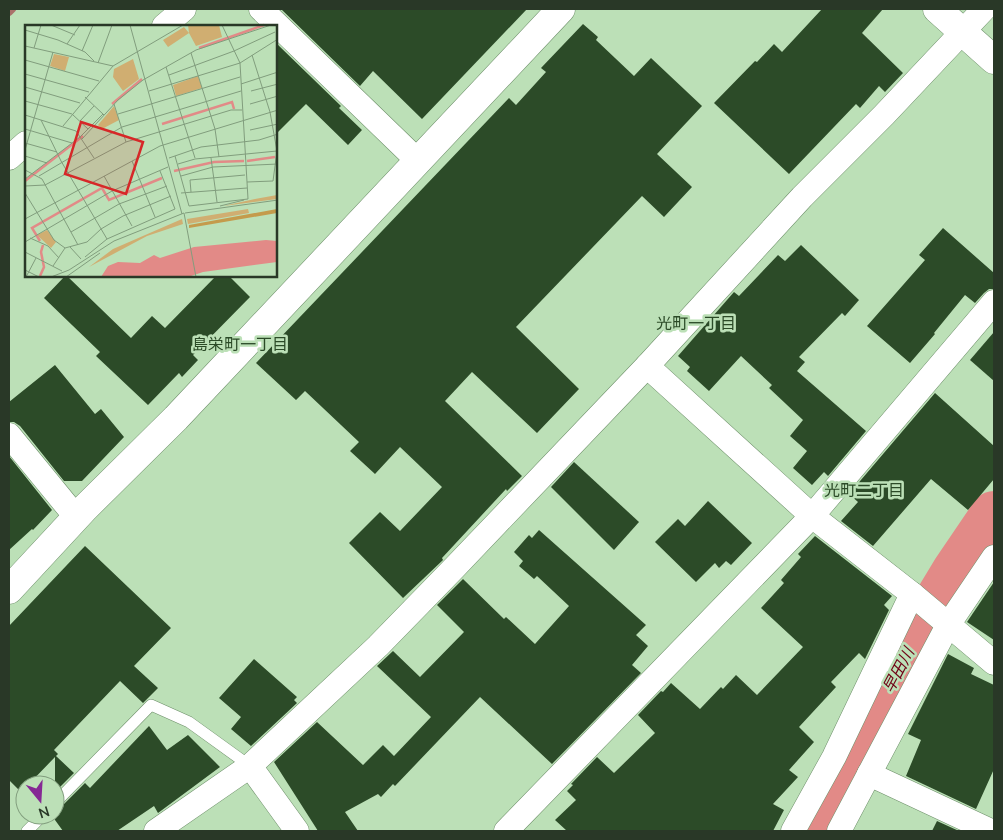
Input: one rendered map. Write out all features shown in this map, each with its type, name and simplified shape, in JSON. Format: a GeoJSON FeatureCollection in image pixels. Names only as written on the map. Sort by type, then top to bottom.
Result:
{"type":"FeatureCollection","features":[{"type":"Feature","properties":{"kind":"street"},"geometry":{"type":"LineString","coordinates":[[165,25],[184,9]]}},
{"type":"Feature","properties":{"kind":"street"},"geometry":{"type":"LineString","coordinates":[[261,9],[278,25]]}},
{"type":"Feature","properties":{"kind":"street"},"geometry":{"type":"LineString","coordinates":[[9,590],[76,518],[176,418],[561,9]]}},
{"type":"Feature","properties":{"kind":"street"},"geometry":{"type":"LineString","coordinates":[[937,9],[994,60]]}},
{"type":"Feature","properties":{"kind":"street"},"geometry":{"type":"LineString","coordinates":[[156,831],[250,766],[378,646],[647,366],[802,197],[884,115],[984,9]]}},
{"type":"Feature","properties":{"kind":"street"},"geometry":{"type":"LineString","coordinates":[[278,25],[417,160]]}},
{"type":"Feature","properties":{"kind":"street"},"geometry":{"type":"LineString","coordinates":[[9,158],[25,144]]}},
{"type":"Feature","properties":{"kind":"street"},"geometry":{"type":"LineString","coordinates":[[506,831],[812,516],[994,302]]}},
{"type":"Feature","properties":{"kind":"street"},"geometry":{"type":"LineString","coordinates":[[647,366],[812,516],[917,598],[994,663]]}},
{"type":"Feature","properties":{"kind":"street"},"geometry":{"type":"LineString","coordinates":[[9,435],[76,518]]}},
{"type":"Feature","properties":{"kind":"street"},"geometry":{"type":"LineString","coordinates":[[839,831],[946,623],[994,557]]}},
{"type":"Feature","properties":{"kind":"street"},"geometry":{"type":"LineString","coordinates":[[792,831],[834,757],[917,598]]}},
{"type":"Feature","properties":{"kind":"street"},"geometry":{"type":"LineString","coordinates":[[250,766],[297,831]]}},
{"type":"Feature","properties":{"kind":"street"},"geometry":{"type":"LineString","coordinates":[[869,774],[991,831]]}},
{"type":"Feature","properties":{"kind":"lane"},"geometry":{"type":"LineString","coordinates":[[65,793],[151,705],[189,722],[250,766]]}},
{"type":"Feature","properties":{"kind":"building"},"geometry":{"type":"Polygon","coordinates":[[[281,9],[527,9],[422,119],[373,71],[360,86],[281,9]]]}},
{"type":"Feature","properties":{"kind":"building"},"geometry":{"type":"Polygon","coordinates":[[[822,9],[883,9],[862,33],[903,73],[885,92],[879,86],[860,108],[856,104],[789,174],[714,103],[774,44],[782,52],[822,9]]]}},
{"type":"Feature","properties":{"kind":"building"},"geometry":{"type":"Polygon","coordinates":[[[583,24],[598,37],[596,40],[634,76],[651,58],[702,106],[657,154],[692,187],[664,217],[642,196],[516,327],[579,389],[537,433],[472,372],[445,401],[522,476],[507,491],[506,489],[442,558],[443,560],[403,598],[349,543],[380,512],[400,531],[442,487],[400,447],[375,474],[350,451],[359,442],[305,391],[296,400],[256,363],[509,98],[516,105],[546,72],[541,68],[583,24]]]}},
{"type":"Feature","properties":{"kind":"building"},"geometry":{"type":"Polygon","coordinates":[[[278,45],[341,106],[339,108],[362,130],[348,145],[306,104],[278,132],[278,45]]]}},
{"type":"Feature","properties":{"kind":"building"},"geometry":{"type":"Polygon","coordinates":[[[943,228],[994,273],[994,289],[989,289],[975,303],[965,295],[910,363],[867,326],[925,260],[919,255],[943,228]]]}},
{"type":"Feature","properties":{"kind":"building"},"geometry":{"type":"Polygon","coordinates":[[[801,245],[859,300],[845,316],[842,313],[799,357],[805,362],[797,371],[866,431],[828,476],[824,472],[812,485],[793,468],[807,451],[790,436],[803,420],[769,388],[772,385],[741,356],[709,391],[687,371],[690,367],[678,356],[734,292],[739,296],[778,255],[785,261],[801,245]]]}},
{"type":"Feature","properties":{"kind":"building"},"geometry":{"type":"Polygon","coordinates":[[[63,278],[69,278],[131,338],[152,316],[165,328],[214,278],[231,278],[250,297],[193,355],[198,360],[182,377],[179,373],[148,405],[96,356],[100,352],[44,298],[63,278]]]}},
{"type":"Feature","properties":{"kind":"building"},"geometry":{"type":"Polygon","coordinates":[[[994,332],[994,381],[970,360],[994,332]]]}},
{"type":"Feature","properties":{"kind":"building"},"geometry":{"type":"Polygon","coordinates":[[[55,365],[95,414],[101,409],[124,437],[82,481],[64,481],[20,426],[14,422],[9,422],[9,402],[55,365]]]}},
{"type":"Feature","properties":{"kind":"building"},"geometry":{"type":"Polygon","coordinates":[[[935,393],[994,446],[994,479],[968,510],[931,479],[873,546],[841,521],[858,502],[849,494],[935,393]]]}},
{"type":"Feature","properties":{"kind":"building"},"geometry":{"type":"Polygon","coordinates":[[[9,456],[52,510],[33,530],[9,550],[9,456]]]}},
{"type":"Feature","properties":{"kind":"building"},"geometry":{"type":"Polygon","coordinates":[[[574,462],[639,522],[614,550],[551,487],[574,462]]]}},
{"type":"Feature","properties":{"kind":"building"},"geometry":{"type":"Polygon","coordinates":[[[708,501],[752,543],[731,565],[726,561],[719,568],[715,563],[696,582],[655,542],[678,519],[685,526],[708,501]]]}},
{"type":"Feature","properties":{"kind":"building"},"geometry":{"type":"Polygon","coordinates":[[[539,530],[646,625],[636,635],[648,646],[632,665],[641,673],[552,764],[480,697],[395,786],[393,784],[381,797],[378,794],[345,812],[358,831],[318,831],[274,762],[317,722],[363,765],[383,745],[394,756],[431,717],[377,666],[393,651],[420,677],[464,632],[437,605],[463,579],[504,619],[506,617],[535,644],[569,606],[537,576],[534,579],[519,566],[523,561],[514,552],[529,535],[532,538],[539,530]]]}},
{"type":"Feature","properties":{"kind":"building"},"geometry":{"type":"Polygon","coordinates":[[[815,536],[892,596],[884,605],[889,610],[865,659],[859,653],[831,682],[836,687],[799,727],[814,742],[789,770],[798,777],[773,804],[784,810],[773,831],[567,831],[555,820],[576,800],[567,791],[573,785],[571,784],[597,757],[614,773],[655,733],[638,715],[671,683],[700,709],[721,687],[723,689],[736,675],[757,695],[803,647],[761,608],[784,583],[781,580],[801,557],[798,554],[815,536]]]}},
{"type":"Feature","properties":{"kind":"building"},"geometry":{"type":"Polygon","coordinates":[[[85,546],[171,628],[134,666],[158,688],[143,703],[120,681],[54,750],[58,754],[56,756],[74,773],[65,782],[65,775],[55,775],[55,757],[38,775],[15,775],[15,786],[9,780],[9,626],[85,546]]]}},
{"type":"Feature","properties":{"kind":"building"},"geometry":{"type":"Polygon","coordinates":[[[994,582],[994,640],[967,622],[994,582]]]}},
{"type":"Feature","properties":{"kind":"building"},"geometry":{"type":"Polygon","coordinates":[[[948,654],[974,668],[971,674],[994,685],[994,769],[976,809],[906,776],[921,740],[908,734],[948,654]]]}},
{"type":"Feature","properties":{"kind":"building"},"geometry":{"type":"Polygon","coordinates":[[[254,659],[297,697],[294,700],[297,703],[251,746],[231,729],[241,717],[219,698],[254,659]]]}},
{"type":"Feature","properties":{"kind":"building"},"geometry":{"type":"Polygon","coordinates":[[[149,726],[167,750],[188,735],[220,767],[158,813],[154,806],[117,831],[63,831],[59,825],[65,825],[65,803],[85,783],[90,788],[149,726]]]}},
{"type":"Feature","properties":{"kind":"building"},"geometry":{"type":"Polygon","coordinates":[[[937,821],[959,831],[932,831],[937,821]]]}},
{"type":"Feature","properties":{"kind":"waterway"},"geometry":{"type":"LineString","coordinates":[[9,12],[12,9]]}},
{"type":"Feature","properties":{"kind":"waterway","name":"早田川"},"geometry":{"type":"LineString","coordinates":[[814,831],[907,652],[956,571],[994,515]]}},
{"type":"Feature","properties":{"kind":"district","name":"光町一丁目"},"geometry":{"type":"Point","coordinates":[696,323]}},
{"type":"Feature","properties":{"kind":"district","name":"島栄町一丁目"},"geometry":{"type":"Point","coordinates":[240,344]}},
{"type":"Feature","properties":{"kind":"district","name":"光町二丁目"},"geometry":{"type":"Point","coordinates":[864,490]}}]}
